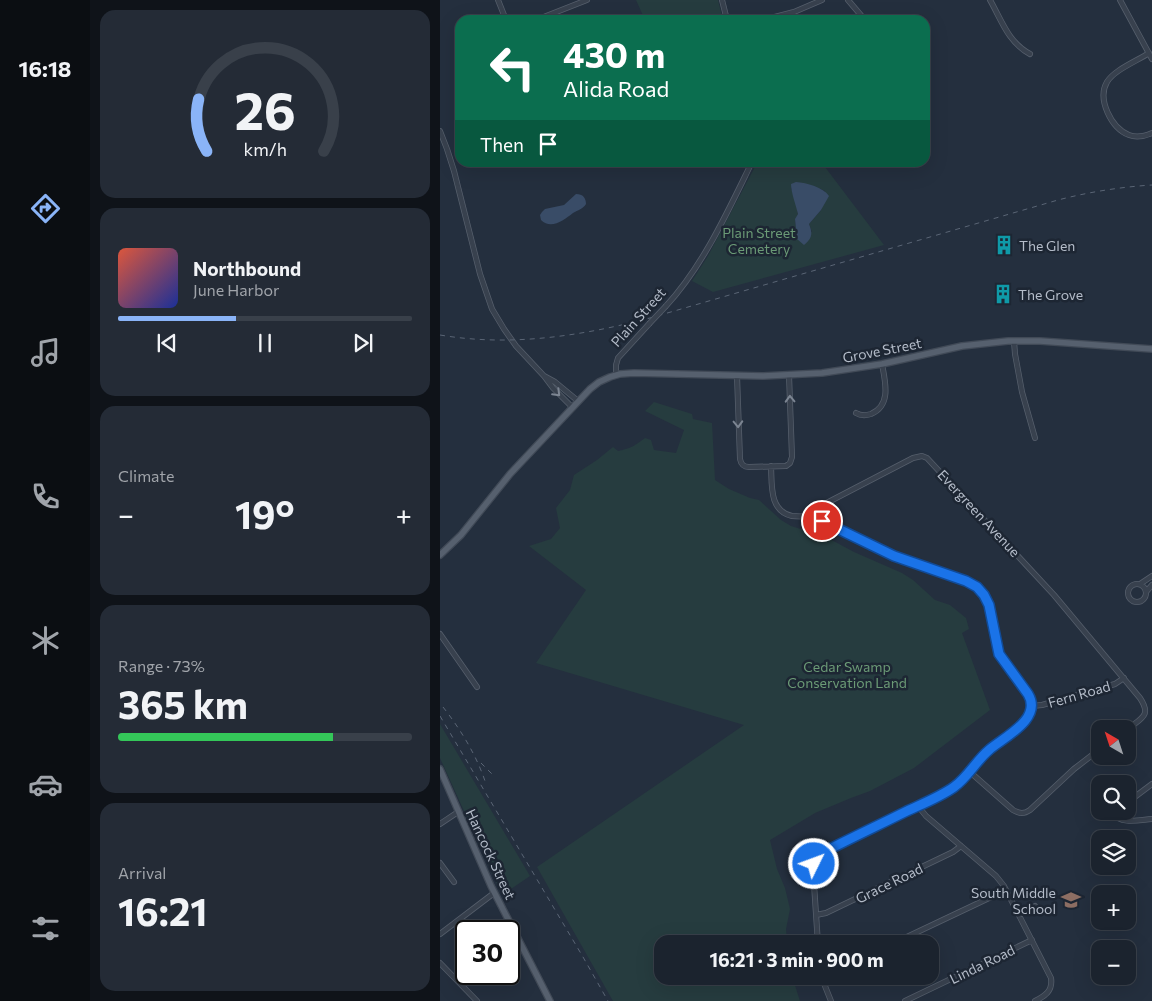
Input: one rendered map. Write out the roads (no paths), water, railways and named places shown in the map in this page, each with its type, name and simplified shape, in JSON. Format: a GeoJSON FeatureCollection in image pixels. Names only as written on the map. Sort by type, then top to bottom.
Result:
{"type":"FeatureCollection","features":[{"type":"Feature","properties":{"kind":"main road","name":"Grove Street"},"geometry":{"type":"LineString","coordinates":[[616,374],[737,376],[789,375],[838,371],[990,342],[1040,341],[1152,349]]}},
{"type":"Feature","properties":{"kind":"main road"},"geometry":{"type":"LineString","coordinates":[[440,555],[461,535],[510,474],[572,407],[596,384],[616,374]]}},
{"type":"Feature","properties":{"kind":"main road","name":"Hancock Street"},"geometry":{"type":"LineString","coordinates":[[440,770],[494,893],[550,1001]]}},
{"type":"Feature","properties":{"kind":"street"},"geometry":{"type":"LineString","coordinates":[[498,0],[504,15]]}},
{"type":"Feature","properties":{"kind":"street"},"geometry":{"type":"LineString","coordinates":[[549,15],[587,0]]}},
{"type":"Feature","properties":{"kind":"street"},"geometry":{"type":"LineString","coordinates":[[722,0],[726,15]]}},
{"type":"Feature","properties":{"kind":"street"},"geometry":{"type":"LineString","coordinates":[[788,15],[822,0]]}},
{"type":"Feature","properties":{"kind":"street"},"geometry":{"type":"LineString","coordinates":[[848,0],[861,15]]}},
{"type":"Feature","properties":{"kind":"street"},"geometry":{"type":"LineString","coordinates":[[990,0],[1011,39],[1030,54]]}},
{"type":"Feature","properties":{"kind":"street"},"geometry":{"type":"LineString","coordinates":[[1120,0],[1152,59]]}},
{"type":"Feature","properties":{"kind":"street"},"geometry":{"type":"LineString","coordinates":[[1149,53],[1114,75],[1107,83],[1104,95],[1111,118],[1123,132],[1139,137],[1152,133]]}},
{"type":"Feature","properties":{"kind":"street"},"geometry":{"type":"LineString","coordinates":[[440,131],[454,171],[482,280],[495,314],[516,346],[572,407]]}},
{"type":"Feature","properties":{"kind":"street","name":"Plain Street"},"geometry":{"type":"LineString","coordinates":[[616,374],[618,358],[684,284],[734,200],[750,167]]}},
{"type":"Feature","properties":{"kind":"street"},"geometry":{"type":"LineString","coordinates":[[1014,341],[1014,354],[1022,392],[1035,438]]}},
{"type":"Feature","properties":{"kind":"street"},"geometry":{"type":"LineString","coordinates":[[856,413],[862,415],[870,414],[878,410],[883,402],[886,389],[882,364]]}},
{"type":"Feature","properties":{"kind":"street"},"geometry":{"type":"LineString","coordinates":[[737,376],[740,461],[742,465],[747,467],[786,466],[792,459],[789,375]]}},
{"type":"Feature","properties":{"kind":"street"},"geometry":{"type":"LineString","coordinates":[[544,376],[555,382],[578,401]]}},
{"type":"Feature","properties":{"kind":"street","name":"Evergreen Avenue"},"geometry":{"type":"LineString","coordinates":[[810,516],[811,513],[830,501],[913,458],[925,457],[1049,589],[1140,698],[1147,709],[1144,716],[1136,722]]}},
{"type":"Feature","properties":{"kind":"street"},"geometry":{"type":"LineString","coordinates":[[771,466],[774,502],[782,512],[789,515],[810,516],[818,519],[894,556],[966,581],[977,587],[989,605],[999,654],[1032,701],[1030,712],[1024,722],[987,752],[953,788],[818,856],[814,869],[817,935]]}},
{"type":"Feature","properties":{"kind":"street"},"geometry":{"type":"LineString","coordinates":[[1152,576],[1130,588],[1128,595],[1130,599],[1134,602],[1140,602],[1145,598],[1146,592],[1152,585]]}},
{"type":"Feature","properties":{"kind":"street"},"geometry":{"type":"LineString","coordinates":[[1140,584],[1145,588],[1146,592]]}},
{"type":"Feature","properties":{"kind":"street"},"geometry":{"type":"LineString","coordinates":[[440,634],[477,687]]}},
{"type":"Feature","properties":{"kind":"street","name":"Fern Road"},"geometry":{"type":"LineString","coordinates":[[1032,706],[1042,705],[1116,684],[1124,678]]}},
{"type":"Feature","properties":{"kind":"street"},"geometry":{"type":"LineString","coordinates":[[970,772],[1013,810],[1024,814],[1091,756]]}},
{"type":"Feature","properties":{"kind":"street"},"geometry":{"type":"LineString","coordinates":[[1136,796],[1152,784]]}},
{"type":"Feature","properties":{"kind":"street"},"geometry":{"type":"LineString","coordinates":[[918,806],[926,816],[996,876],[1006,890],[1050,976],[1052,985],[1050,990],[1035,1001]]}},
{"type":"Feature","properties":{"kind":"street"},"geometry":{"type":"LineString","coordinates":[[440,824],[458,812]]}},
{"type":"Feature","properties":{"kind":"street"},"geometry":{"type":"LineString","coordinates":[[1136,820],[1152,819]]}},
{"type":"Feature","properties":{"kind":"street","name":"Grace Road"},"geometry":{"type":"LineString","coordinates":[[816,915],[826,914],[953,852],[961,846]]}},
{"type":"Feature","properties":{"kind":"street"},"geometry":{"type":"LineString","coordinates":[[440,862],[454,882]]}},
{"type":"Feature","properties":{"kind":"street"},"geometry":{"type":"LineString","coordinates":[[911,935],[1006,890]]}},
{"type":"Feature","properties":{"kind":"street"},"geometry":{"type":"LineString","coordinates":[[440,934],[494,893]]}},
{"type":"Feature","properties":{"kind":"street"},"geometry":{"type":"LineString","coordinates":[[1019,915],[1035,906]]}},
{"type":"Feature","properties":{"kind":"street","name":"Linda Road"},"geometry":{"type":"LineString","coordinates":[[905,1001],[1032,940]]}},
{"type":"Feature","properties":{"kind":"street"},"geometry":{"type":"LineString","coordinates":[[440,963],[477,1001]]}},
{"type":"Feature","properties":{"kind":"street"},"geometry":{"type":"LineString","coordinates":[[825,985],[831,1001]]}},
{"type":"Feature","properties":{"kind":"water"},"geometry":{"type":"Polygon","coordinates":[[[796,182],[810,184],[829,196],[821,210],[809,224],[811,236],[804,245],[797,239],[795,219],[798,214],[791,184],[796,182]]]}},
{"type":"Feature","properties":{"kind":"water"},"geometry":{"type":"Polygon","coordinates":[[[576,194],[584,197],[586,204],[582,208],[557,223],[549,224],[541,220],[540,215],[545,209],[564,205],[576,194]]]}},
{"type":"Feature","properties":{"kind":"railway"},"geometry":{"type":"LineString","coordinates":[[440,335],[493,340],[519,340],[598,330],[650,318],[1058,200],[1105,190],[1152,185]]}},
{"type":"Feature","properties":{"kind":"railway"},"geometry":{"type":"LineString","coordinates":[[443,707],[468,744],[486,784]]}},
{"type":"Feature","properties":{"kind":"railway"},"geometry":{"type":"LineString","coordinates":[[440,716],[608,1001]]}},
{"type":"Feature","properties":{"kind":"railway"},"geometry":{"type":"LineString","coordinates":[[481,763],[494,776]]}},
{"type":"Feature","properties":{"kind":"place","name":"The Glen"},"geometry":{"type":"Point","coordinates":[1004,245]}},
{"type":"Feature","properties":{"kind":"place","name":"The Grove"},"geometry":{"type":"Point","coordinates":[1003,294]}},
{"type":"Feature","properties":{"kind":"place","name":"South Middle School"},"geometry":{"type":"Point","coordinates":[1071,900]}},
{"type":"Feature","properties":{"kind":"park label","name":"Plain Street Cemetery"},"geometry":{"type":"Point","coordinates":[759,240]}},
{"type":"Feature","properties":{"kind":"park label","name":"Cedar Swamp Conservation Land"},"geometry":{"type":"Point","coordinates":[847,674]}}]}
